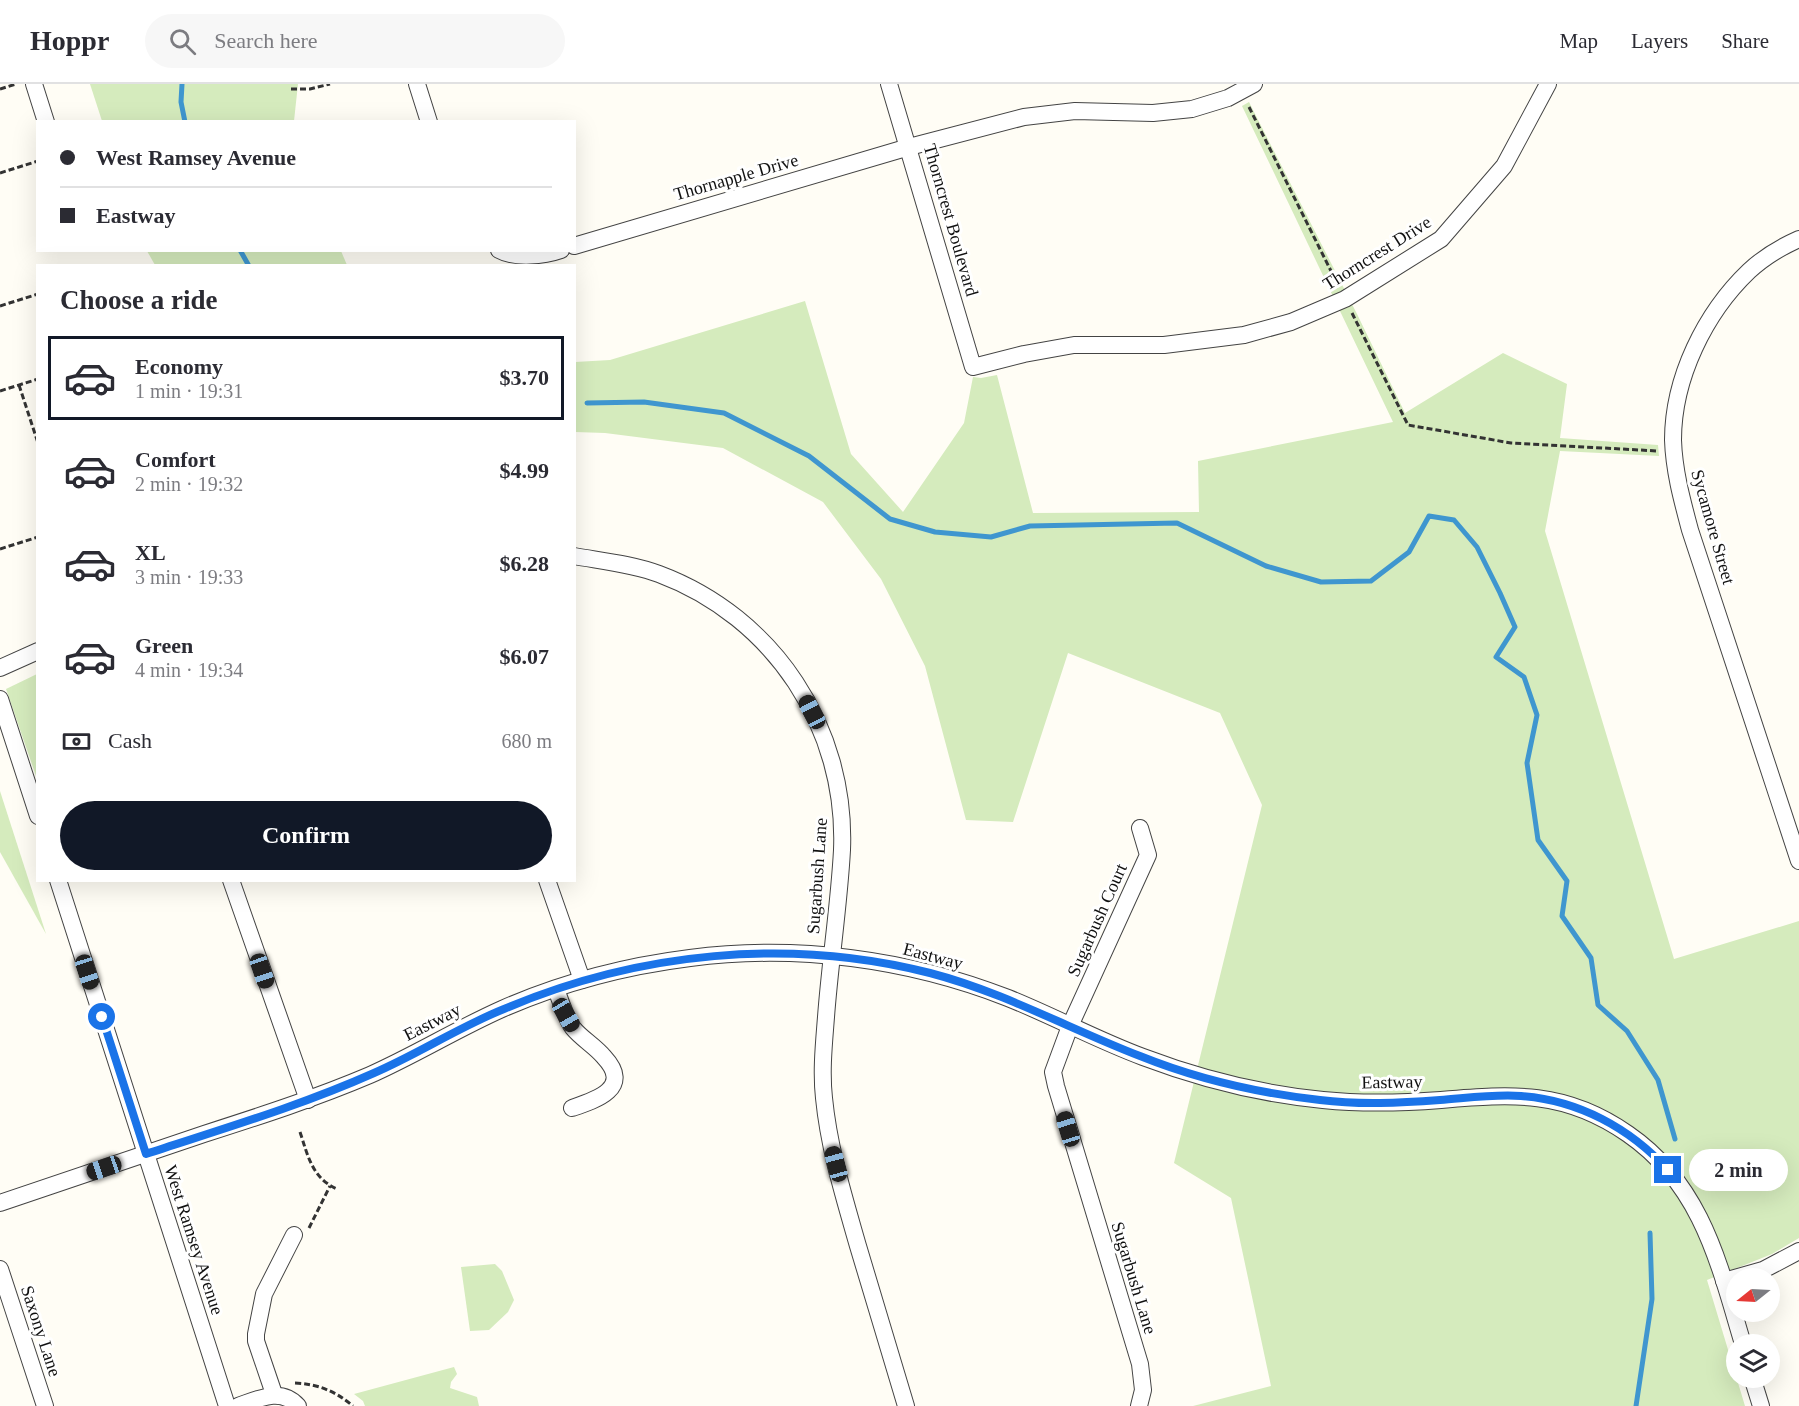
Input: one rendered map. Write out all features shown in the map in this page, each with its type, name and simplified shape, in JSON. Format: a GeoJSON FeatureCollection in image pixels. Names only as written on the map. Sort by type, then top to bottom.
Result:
{"type":"FeatureCollection","features":[{"type":"Feature","properties":{"kind":"street"},"geometry":{"type":"LineString","coordinates":[[34,84],[45,120]]}},
{"type":"Feature","properties":{"kind":"street"},"geometry":{"type":"LineString","coordinates":[[417,84],[428,120]]}},
{"type":"Feature","properties":{"kind":"street","name":"Thorncrest Boulevard"},"geometry":{"type":"LineString","coordinates":[[889,84],[974,367]]}},
{"type":"Feature","properties":{"kind":"street","name":"Thornapple Drive"},"geometry":{"type":"LineString","coordinates":[[576,245],[909,147],[1024,117],[1075,111],[1153,113],[1192,110],[1228,98],[1254,84]]}},
{"type":"Feature","properties":{"kind":"street","name":"Thorncrest Drive"},"geometry":{"type":"LineString","coordinates":[[974,367],[1024,354],[1074,345],[1164,345],[1236,336],[1291,322],[1345,299],[1441,239],[1504,166],[1548,84]]}},
{"type":"Feature","properties":{"kind":"street","name":"Sycamore Street"},"geometry":{"type":"LineString","coordinates":[[1799,239],[1766,257],[1749,271],[1728,294],[1706,326],[1693,350],[1678,397],[1673,439],[1678,483],[1690,530],[1799,861]]}},
{"type":"Feature","properties":{"kind":"street"},"geometry":{"type":"LineString","coordinates":[[502,252],[524,255],[546,252]]}},
{"type":"Feature","properties":{"kind":"street","name":"Sugarbush Lane"},"geometry":{"type":"LineString","coordinates":[[576,556],[622,564],[658,574],[692,590],[723,609],[753,632],[777,656],[797,683],[820,726],[834,772],[841,813],[842,851],[823,1046],[823,1096],[831,1148],[906,1406]]}},
{"type":"Feature","properties":{"kind":"street"},"geometry":{"type":"LineString","coordinates":[[0,668],[36,652]]}},
{"type":"Feature","properties":{"kind":"street"},"geometry":{"type":"LineString","coordinates":[[0,699],[36,810]]}},
{"type":"Feature","properties":{"kind":"street","name":"Sugarbush Court"},"geometry":{"type":"LineString","coordinates":[[1070,1026],[1148,855],[1140,828]]}},
{"type":"Feature","properties":{"kind":"street","name":"West Ramsey Avenue"},"geometry":{"type":"LineString","coordinates":[[59,882],[227,1406]]}},
{"type":"Feature","properties":{"kind":"street"},"geometry":{"type":"LineString","coordinates":[[232,882],[308,1100]]}},
{"type":"Feature","properties":{"kind":"street"},"geometry":{"type":"LineString","coordinates":[[548,882],[582,980]]}},
{"type":"Feature","properties":{"kind":"street","name":"Eastway"},"geometry":{"type":"LineString","coordinates":[[0,1203],[308,1100],[372,1074],[502,1009],[582,980],[638,966],[693,957],[767,953],[831,955],[931,973],[1007,998],[1140,1056],[1202,1078],[1320,1100],[1380,1103],[1520,1095],[1547,1099],[1600,1117],[1630,1135],[1657,1158],[1696,1207],[1709,1235],[1740,1334]]}},
{"type":"Feature","properties":{"kind":"street"},"geometry":{"type":"LineString","coordinates":[[556,989],[572,1026],[609,1063],[615,1078],[609,1092],[600,1099],[572,1108]]}},
{"type":"Feature","properties":{"kind":"street","name":"Sugarbush Lane"},"geometry":{"type":"LineString","coordinates":[[1070,1026],[1053,1072],[1140,1365],[1143,1390],[1139,1406]]}},
{"type":"Feature","properties":{"kind":"street"},"geometry":{"type":"LineString","coordinates":[[274,1394],[256,1341],[256,1334],[264,1294],[294,1235]]}},
{"type":"Feature","properties":{"kind":"street"},"geometry":{"type":"LineString","coordinates":[[1724,1281],[1763,1270],[1799,1251]]}},
{"type":"Feature","properties":{"kind":"street","name":"Saxony Lane"},"geometry":{"type":"LineString","coordinates":[[0,1269],[45,1406]]}},
{"type":"Feature","properties":{"kind":"street"},"geometry":{"type":"LineString","coordinates":[[1755,1388],[1761,1406]]}},
{"type":"Feature","properties":{"kind":"street"},"geometry":{"type":"LineString","coordinates":[[238,1406],[274,1394],[293,1400],[298,1406]]}},
{"type":"Feature","properties":{"kind":"path"},"geometry":{"type":"LineString","coordinates":[[0,89],[16,84]]}},
{"type":"Feature","properties":{"kind":"path"},"geometry":{"type":"LineString","coordinates":[[291,89],[310,89],[330,84]]}},
{"type":"Feature","properties":{"kind":"path"},"geometry":{"type":"LineString","coordinates":[[1249,107],[1341,289]]}},
{"type":"Feature","properties":{"kind":"path"},"geometry":{"type":"LineString","coordinates":[[0,173],[36,162]]}},
{"type":"Feature","properties":{"kind":"path"},"geometry":{"type":"LineString","coordinates":[[0,306],[36,295]]}},
{"type":"Feature","properties":{"kind":"path"},"geometry":{"type":"LineString","coordinates":[[1350,309],[1408,425],[1511,443],[1674,451]]}},
{"type":"Feature","properties":{"kind":"path"},"geometry":{"type":"LineString","coordinates":[[0,391],[36,380]]}},
{"type":"Feature","properties":{"kind":"path"},"geometry":{"type":"LineString","coordinates":[[19,385],[36,437]]}},
{"type":"Feature","properties":{"kind":"path"},"geometry":{"type":"LineString","coordinates":[[0,549],[36,538]]}},
{"type":"Feature","properties":{"kind":"path"},"geometry":{"type":"LineString","coordinates":[[300,1132],[314,1171],[330,1186],[337,1189]]}},
{"type":"Feature","properties":{"kind":"green space"},"geometry":{"type":"Polygon","coordinates":[[[90,84],[298,84],[294,120],[102,120],[90,84]]]}},
{"type":"Feature","properties":{"kind":"green space"},"geometry":{"type":"Polygon","coordinates":[[[1249,102],[1405,413],[1503,353],[1567,384],[1560,438],[1658,445],[1659,456],[1560,451],[1545,531],[1674,959],[1799,921],[1799,1238],[1772,1254],[1737,1268],[1726,1268],[1726,1272],[1707,1280],[1726,1343],[1726,1388],[1740,1388],[1745,1406],[1193,1406],[1271,1386],[1231,1198],[1174,1163],[1262,805],[1220,713],[1068,653],[1013,822],[966,820],[925,666],[881,579],[823,502],[723,448],[605,433],[576,432],[576,362],[610,360],[805,301],[851,454],[903,512],[964,423],[973,377],[997,375],[1033,513],[1199,512],[1198,461],[1393,422],[1242,106],[1249,102]]]}},
{"type":"Feature","properties":{"kind":"green space"},"geometry":{"type":"Polygon","coordinates":[[[148,252],[341,252],[347,264],[154,264],[148,252]]]}},
{"type":"Feature","properties":{"kind":"green space"},"geometry":{"type":"Polygon","coordinates":[[[36,674],[36,776],[6,689],[36,674]]]}},
{"type":"Feature","properties":{"kind":"green space"},"geometry":{"type":"Polygon","coordinates":[[[0,791],[46,934],[0,852],[0,791]]]}},
{"type":"Feature","properties":{"kind":"green space"},"geometry":{"type":"Polygon","coordinates":[[[495,1264],[502,1271],[514,1300],[508,1312],[489,1330],[470,1331],[461,1267],[495,1264]]]}},
{"type":"Feature","properties":{"kind":"green space"},"geometry":{"type":"Polygon","coordinates":[[[454,1367],[457,1374],[450,1388],[477,1397],[479,1406],[365,1406],[363,1401],[354,1394],[454,1367]]]}},
{"type":"Feature","properties":{"kind":"waterway"},"geometry":{"type":"LineString","coordinates":[[182,84],[181,102],[185,120]]}},
{"type":"Feature","properties":{"kind":"waterway"},"geometry":{"type":"LineString","coordinates":[[241,252],[248,264]]}},
{"type":"Feature","properties":{"kind":"waterway"},"geometry":{"type":"LineString","coordinates":[[587,403],[644,402],[724,413],[809,456],[890,519],[935,532],[991,537],[1030,526],[1177,523],[1266,566],[1321,582],[1371,581],[1409,552],[1429,516],[1454,520],[1477,547],[1515,627],[1496,657],[1524,677],[1537,715],[1527,763],[1538,840],[1567,881],[1562,916],[1591,958],[1598,1005],[1627,1031],[1658,1080],[1675,1139]]}},
{"type":"Feature","properties":{"kind":"waterway"},"geometry":{"type":"LineString","coordinates":[[1636,1406],[1652,1299],[1650,1233]]}},
{"type":"Feature","properties":{"kind":"route"},"geometry":{"type":"LineString","coordinates":[[102,1017],[146,1154],[308,1100],[351,1083],[502,1009],[582,980],[638,966],[693,957],[767,953],[831,955],[931,973],[1007,998],[1140,1056],[1202,1078],[1259,1090],[1348,1102],[1380,1103],[1520,1095],[1547,1099],[1600,1117],[1630,1135],[1668,1170]]}}]}
